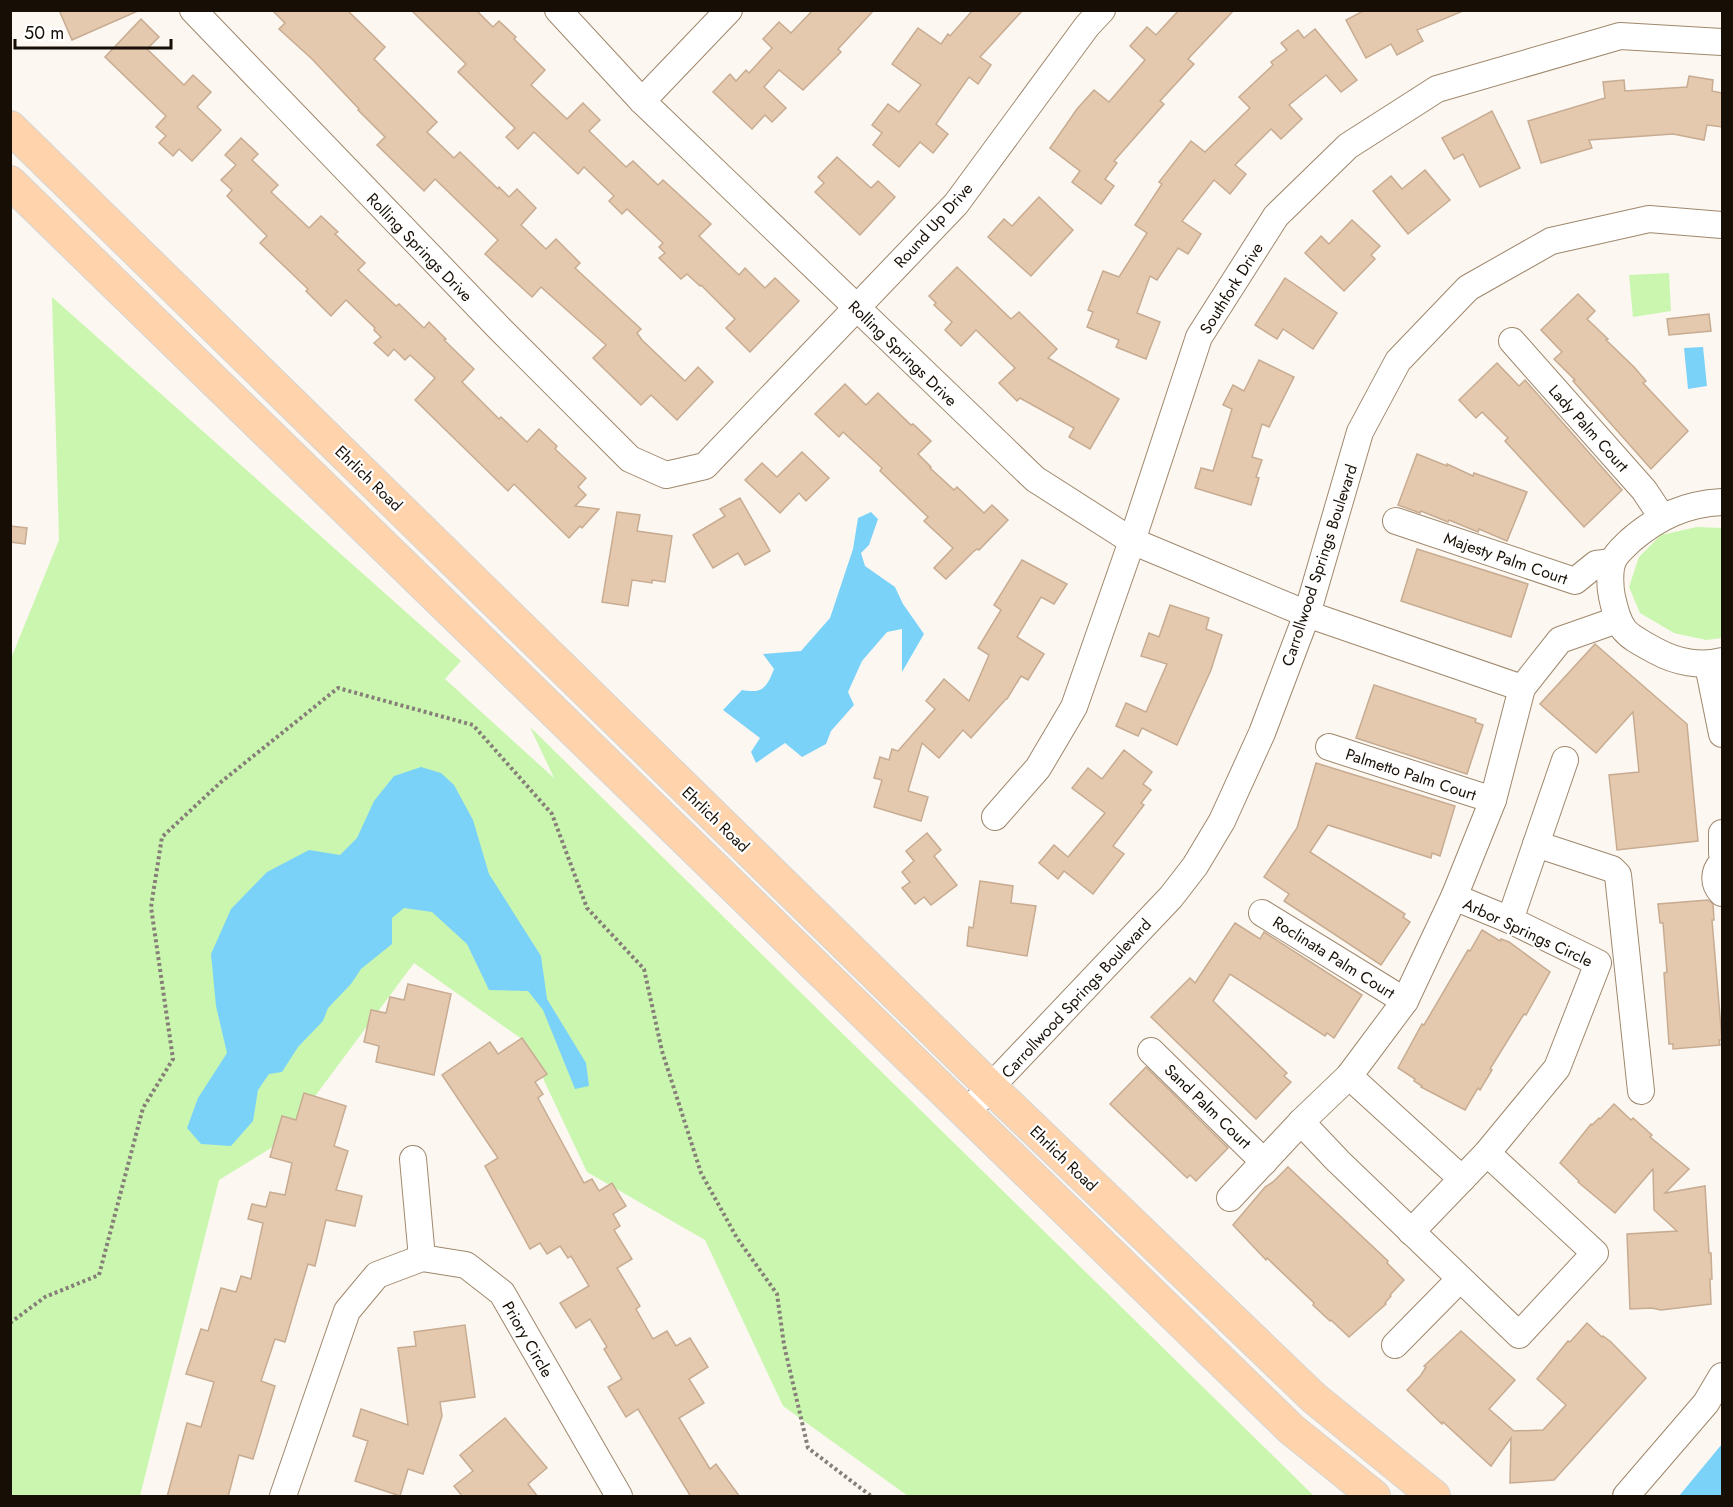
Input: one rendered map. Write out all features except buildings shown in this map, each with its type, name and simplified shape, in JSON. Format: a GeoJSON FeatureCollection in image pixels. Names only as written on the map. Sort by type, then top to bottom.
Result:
{"type":"FeatureCollection","features":[{"type":"Feature","properties":{"kind":"main road","name":"Ehrlich Road"},"geometry":{"type":"LineString","coordinates":[[10,127],[990,1088],[1314,1398],[1434,1497]]}},
{"type":"Feature","properties":{"kind":"main road"},"geometry":{"type":"LineString","coordinates":[[10,182],[1291,1429],[1374,1497]]}},
{"type":"Feature","properties":{"kind":"street","name":"Rolling Springs Drive"},"geometry":{"type":"LineString","coordinates":[[193,10],[500,329],[630,459],[666,475],[705,466],[770,398]]}},
{"type":"Feature","properties":{"kind":"street","name":"Rolling Springs Drive"},"geometry":{"type":"LineString","coordinates":[[558,10],[642,101],[1035,479],[1132,541],[1307,614]]}},
{"type":"Feature","properties":{"kind":"street"},"geometry":{"type":"LineString","coordinates":[[642,101],[729,10]]}},
{"type":"Feature","properties":{"kind":"street","name":"Round Up Drive"},"geometry":{"type":"LineString","coordinates":[[770,398],[956,204],[1087,26],[1102,10]]}},
{"type":"Feature","properties":{"kind":"street","name":"Southfork Drive"},"geometry":{"type":"LineString","coordinates":[[995,818],[1038,768],[1074,707],[1132,541],[1199,337],[1276,216],[1347,146],[1437,89],[1620,36],[1722,42]]}},
{"type":"Feature","properties":{"kind":"street","name":"Carrollwood Springs Boulevard"},"geometry":{"type":"LineString","coordinates":[[966,1113],[1171,897],[1195,866],[1222,821],[1243,777],[1307,614],[1360,432],[1398,361],[1468,288],[1551,241],[1649,219],[1722,225]]}},
{"type":"Feature","properties":{"kind":"street","name":"Lady Palm Court"},"geometry":{"type":"LineString","coordinates":[[1512,342],[1644,490],[1662,517]]}},
{"type":"Feature","properties":{"kind":"street"},"geometry":{"type":"LineString","coordinates":[[1722,502],[1703,503],[1662,517],[1647,526],[1621,549],[1612,562],[1611,591],[1617,620],[1633,638],[1668,658],[1715,663],[1722,734]]}},
{"type":"Feature","properties":{"kind":"street","name":"Majesty Palm Court"},"geometry":{"type":"LineString","coordinates":[[1396,521],[1575,581],[1596,564],[1612,562]]}},
{"type":"Feature","properties":{"kind":"street"},"geometry":{"type":"LineString","coordinates":[[1307,614],[1522,688]]}},
{"type":"Feature","properties":{"kind":"street","name":"Arbor Springs Circle"},"geometry":{"type":"LineString","coordinates":[[1230,1198],[1300,1122],[1349,1076],[1405,1001],[1454,897],[1493,800],[1522,688],[1560,640],[1617,620]]}},
{"type":"Feature","properties":{"kind":"street","name":"Palmetto Palm Court"},"geometry":{"type":"LineString","coordinates":[[1329,747],[1493,800]]}},
{"type":"Feature","properties":{"kind":"street"},"geometry":{"type":"LineString","coordinates":[[1510,920],[1565,760]]}},
{"type":"Feature","properties":{"kind":"street"},"geometry":{"type":"LineString","coordinates":[[1722,833],[1722,853]]}},
{"type":"Feature","properties":{"kind":"street"},"geometry":{"type":"LineString","coordinates":[[1536,844],[1612,869],[1618,875],[1641,1091]]}},
{"type":"Feature","properties":{"kind":"street"},"geometry":{"type":"LineString","coordinates":[[1722,862],[1715,879],[1722,893]]}},
{"type":"Feature","properties":{"kind":"street","name":"Arbor Springs Circle"},"geometry":{"type":"LineString","coordinates":[[1412,1232],[1487,1153],[1557,1068],[1598,963],[1510,920],[1454,897]]}},
{"type":"Feature","properties":{"kind":"street","name":"Roclinata Palm Court"},"geometry":{"type":"LineString","coordinates":[[1262,913],[1405,1001]]}},
{"type":"Feature","properties":{"kind":"street"},"geometry":{"type":"LineString","coordinates":[[1598,963],[1628,967]]}},
{"type":"Feature","properties":{"kind":"street","name":"Sand Palm Court"},"geometry":{"type":"LineString","coordinates":[[1151,1051],[1264,1162]]}},
{"type":"Feature","properties":{"kind":"street"},"geometry":{"type":"LineString","coordinates":[[1349,1076],[1462,1179]]}},
{"type":"Feature","properties":{"kind":"street"},"geometry":{"type":"LineString","coordinates":[[1300,1122],[1520,1335],[1595,1253],[1487,1153]]}},
{"type":"Feature","properties":{"kind":"street"},"geometry":{"type":"LineString","coordinates":[[413,1159],[422,1258]]}},
{"type":"Feature","properties":{"kind":"street","name":"Priory Circle"},"geometry":{"type":"LineString","coordinates":[[283,1497],[346,1311],[377,1275],[422,1258],[466,1265],[501,1293],[619,1497]]}},
{"type":"Feature","properties":{"kind":"street"},"geometry":{"type":"LineString","coordinates":[[1395,1345],[1460,1279]]}},
{"type":"Feature","properties":{"kind":"street"},"geometry":{"type":"LineString","coordinates":[[1626,1497],[1706,1403],[1722,1376]]}},
{"type":"Feature","properties":{"kind":"path"},"geometry":{"type":"LineString","coordinates":[[10,1323],[45,1297],[99,1275],[143,1108],[173,1059],[151,907],[162,837],[221,782],[338,688],[473,726],[552,814],[588,908],[644,969],[662,1051],[700,1173],[737,1238],[777,1294],[783,1345],[808,1448],[871,1497]]}},
{"type":"Feature","properties":{"kind":"green space"},"geometry":{"type":"Polygon","coordinates":[[[1669,273],[1671,311],[1633,317],[1629,275],[1669,273]]]}},
{"type":"Feature","properties":{"kind":"green space"},"geometry":{"type":"Polygon","coordinates":[[[52,297],[461,661],[445,679],[554,778],[530,727],[1314,1496],[908,1496],[783,1406],[705,1240],[587,1172],[526,1042],[414,963],[281,1142],[219,1180],[140,1496],[11,1496],[10,661],[59,540],[52,297]]]}},
{"type":"Feature","properties":{"kind":"green space"},"geometry":{"type":"Polygon","coordinates":[[[1697,527],[1722,528],[1722,638],[1706,640],[1674,633],[1640,613],[1629,587],[1639,557],[1661,535],[1697,527]]]}},
{"type":"Feature","properties":{"kind":"water"},"geometry":{"type":"Polygon","coordinates":[[[1703,347],[1707,386],[1688,389],[1684,348],[1703,347]]]}},
{"type":"Feature","properties":{"kind":"water"},"geometry":{"type":"Polygon","coordinates":[[[871,512],[878,519],[869,545],[861,553],[865,566],[895,587],[903,604],[924,634],[902,672],[902,629],[887,632],[862,661],[848,692],[854,705],[831,731],[826,744],[802,757],[785,743],[756,763],[751,752],[760,738],[723,710],[742,690],[760,690],[766,685],[774,669],[763,654],[801,651],[830,618],[853,549],[858,518],[871,512]]]}},
{"type":"Feature","properties":{"kind":"water"},"geometry":{"type":"Polygon","coordinates":[[[421,767],[441,773],[454,785],[473,820],[489,874],[541,956],[547,999],[586,1063],[589,1086],[575,1089],[543,1010],[528,991],[489,990],[467,944],[432,912],[404,908],[392,918],[392,944],[361,969],[351,984],[328,1008],[323,1021],[298,1047],[282,1072],[269,1074],[258,1090],[253,1121],[231,1146],[201,1144],[187,1128],[198,1098],[227,1053],[216,1006],[211,954],[231,909],[267,872],[309,850],[340,855],[357,838],[374,801],[394,776],[421,767]]]}},
{"type":"Feature","properties":{"kind":"water"},"geometry":{"type":"Polygon","coordinates":[[[1722,1444],[1722,1496],[1679,1496],[1722,1444]]]}}]}
